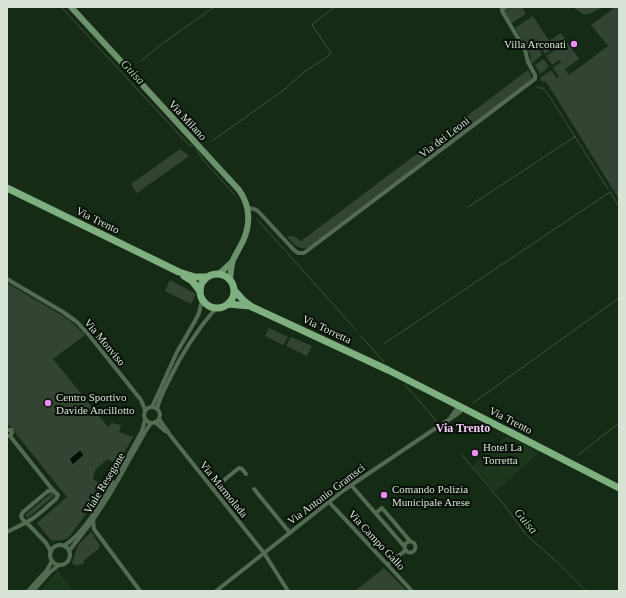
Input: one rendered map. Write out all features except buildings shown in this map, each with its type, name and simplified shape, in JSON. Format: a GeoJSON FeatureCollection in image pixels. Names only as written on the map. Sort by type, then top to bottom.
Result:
{"type":"FeatureCollection","features":[{"type":"Feature","properties":{"kind":"main road","name":"Via Trento"},"geometry":{"type":"LineString","coordinates":[[7,188],[188,277]]}},
{"type":"Feature","properties":{"kind":"main road"},"geometry":{"type":"LineString","coordinates":[[212,274],[219,274],[225,275],[230,279],[234,285],[235,291],[233,298],[228,304],[222,308],[216,308],[208,306],[202,300],[200,291],[201,283],[206,277],[212,274]]}},
{"type":"Feature","properties":{"kind":"main road"},"geometry":{"type":"LineString","coordinates":[[188,277],[206,277]]}},
{"type":"Feature","properties":{"kind":"main road"},"geometry":{"type":"LineString","coordinates":[[188,277],[200,291]]}},
{"type":"Feature","properties":{"kind":"main road","name":"Via Torretta"},"geometry":{"type":"LineString","coordinates":[[235,291],[252,307]]}},
{"type":"Feature","properties":{"kind":"main road","name":"Via Torretta"},"geometry":{"type":"LineString","coordinates":[[228,304],[252,307],[393,373]]}},
{"type":"Feature","properties":{"kind":"main road","name":"Via Trento"},"geometry":{"type":"LineString","coordinates":[[393,373],[619,488]]}},
{"type":"Feature","properties":{"kind":"street","name":"Via Milano"},"geometry":{"type":"LineString","coordinates":[[71,7],[239,190],[248,208],[248,223],[243,242],[233,261]]}},
{"type":"Feature","properties":{"kind":"street","name":"Via dei Leoni"},"geometry":{"type":"LineString","coordinates":[[248,208],[258,211],[296,252],[304,253],[534,80],[535,75],[528,62],[526,52],[502,11],[505,7]]}},
{"type":"Feature","properties":{"kind":"street"},"geometry":{"type":"LineString","coordinates":[[219,274],[233,261]]}},
{"type":"Feature","properties":{"kind":"street"},"geometry":{"type":"LineString","coordinates":[[230,279],[233,261]]}},
{"type":"Feature","properties":{"kind":"street","name":"Via Monviso"},"geometry":{"type":"LineString","coordinates":[[7,279],[57,308],[77,322],[141,400],[151,407]]}},
{"type":"Feature","properties":{"kind":"street"},"geometry":{"type":"LineString","coordinates":[[151,407],[157,409],[160,414],[159,419],[153,423],[145,420],[143,416],[145,410],[151,407],[175,356],[199,313],[202,300]]}},
{"type":"Feature","properties":{"kind":"street"},"geometry":{"type":"LineString","coordinates":[[157,409],[160,398],[184,350],[216,308]]}},
{"type":"Feature","properties":{"kind":"street","name":"Via Monviso"},"geometry":{"type":"LineString","coordinates":[[141,400],[145,410]]}},
{"type":"Feature","properties":{"kind":"street","name":"Via Antonio Gramsci"},"geometry":{"type":"LineString","coordinates":[[216,591],[222,589],[264,553],[351,485],[451,418],[456,410],[461,407]]}},
{"type":"Feature","properties":{"kind":"street","name":"Via Marmolada"},"geometry":{"type":"LineString","coordinates":[[159,419],[170,435],[264,553],[288,591]]}},
{"type":"Feature","properties":{"kind":"street","name":"Viale Resegone"},"geometry":{"type":"LineString","coordinates":[[64,546],[78,534],[107,492],[139,436],[145,420]]}},
{"type":"Feature","properties":{"kind":"street","name":"Via Marmolada"},"geometry":{"type":"LineString","coordinates":[[153,423],[170,435]]}},
{"type":"Feature","properties":{"kind":"street","name":"Viale Resegone"},"geometry":{"type":"LineString","coordinates":[[69,551],[93,520],[110,494],[145,432],[153,423]]}},
{"type":"Feature","properties":{"kind":"street"},"geometry":{"type":"LineString","coordinates":[[7,430],[12,431],[12,434],[9,436],[57,494],[57,497],[34,518],[7,532]]}},
{"type":"Feature","properties":{"kind":"street"},"geometry":{"type":"LineString","coordinates":[[213,489],[239,468],[246,474]]}},
{"type":"Feature","properties":{"kind":"street"},"geometry":{"type":"LineString","coordinates":[[351,485],[376,512],[405,548],[411,552],[415,549],[414,543],[410,541],[382,508],[376,512]]}},
{"type":"Feature","properties":{"kind":"street"},"geometry":{"type":"LineString","coordinates":[[52,489],[23,512],[21,516],[46,544],[52,561],[59,565]]}},
{"type":"Feature","properties":{"kind":"street"},"geometry":{"type":"LineString","coordinates":[[254,489],[290,533]]}},
{"type":"Feature","properties":{"kind":"street","name":"Via Campo Gallo"},"geometry":{"type":"LineString","coordinates":[[329,502],[412,591]]}},
{"type":"Feature","properties":{"kind":"street"},"geometry":{"type":"LineString","coordinates":[[33,529],[34,518]]}},
{"type":"Feature","properties":{"kind":"street"},"geometry":{"type":"LineString","coordinates":[[93,520],[94,529],[140,591]]}},
{"type":"Feature","properties":{"kind":"street"},"geometry":{"type":"LineString","coordinates":[[85,530],[89,528],[94,529]]}},
{"type":"Feature","properties":{"kind":"street"},"geometry":{"type":"LineString","coordinates":[[388,564],[405,548],[407,542],[410,541]]}},
{"type":"Feature","properties":{"kind":"street"},"geometry":{"type":"LineString","coordinates":[[33,591],[50,572],[59,565],[68,562],[70,556],[69,551],[64,546],[46,544]]}},
{"type":"Feature","properties":{"kind":"street"},"geometry":{"type":"LineString","coordinates":[[50,552],[55,546]]}},
{"type":"Feature","properties":{"kind":"street"},"geometry":{"type":"LineString","coordinates":[[28,591],[47,570],[52,561]]}},
{"type":"Feature","properties":{"kind":"shaded area"},"geometry":{"type":"Polygon","coordinates":[[[508,7],[522,7],[526,14],[512,23],[504,11],[504,9],[508,7]]]}},
{"type":"Feature","properties":{"kind":"shaded area"},"geometry":{"type":"Polygon","coordinates":[[[574,7],[602,7],[594,12],[584,14],[574,7]]]}},
{"type":"Feature","properties":{"kind":"shaded area"},"geometry":{"type":"Polygon","coordinates":[[[612,7],[619,7],[619,199],[547,83],[545,81],[542,82],[540,78],[550,71],[552,71],[556,78],[559,77],[553,68],[561,62],[559,60],[552,65],[546,56],[554,51],[553,48],[545,54],[539,45],[537,46],[542,55],[531,64],[529,60],[531,58],[530,54],[515,28],[533,16],[549,41],[561,33],[579,59],[565,69],[569,75],[608,46],[591,25],[613,9],[612,7]]]}},
{"type":"Feature","properties":{"kind":"shaded area"},"geometry":{"type":"Polygon","coordinates":[[[544,59],[549,67],[540,74],[535,65],[544,59]]]}},
{"type":"Feature","properties":{"kind":"shaded area"},"geometry":{"type":"Polygon","coordinates":[[[528,70],[533,79],[308,248],[299,247],[287,237],[293,236],[301,241],[528,70]]]}},
{"type":"Feature","properties":{"kind":"shaded area"},"geometry":{"type":"Polygon","coordinates":[[[180,149],[189,156],[137,193],[131,184],[180,149]]]}},
{"type":"Feature","properties":{"kind":"shaded area"},"geometry":{"type":"Polygon","coordinates":[[[170,280],[196,294],[191,304],[165,291],[170,280]]]}},
{"type":"Feature","properties":{"kind":"shaded area","name":"Centro Sportivo Davide Ancillotto"},"geometry":{"type":"Polygon","coordinates":[[[7,283],[63,316],[85,335],[53,359],[108,427],[112,423],[121,425],[119,432],[133,437],[117,465],[108,459],[96,469],[93,479],[105,486],[70,536],[66,539],[51,540],[37,523],[67,497],[9,425],[7,426],[7,283]]]}},
{"type":"Feature","properties":{"kind":"shaded area"},"geometry":{"type":"Polygon","coordinates":[[[269,328],[288,337],[283,345],[265,336],[269,328]]]}},
{"type":"Feature","properties":{"kind":"shaded area"},"geometry":{"type":"Polygon","coordinates":[[[291,337],[312,346],[307,356],[286,346],[291,337]]]}},
{"type":"Feature","properties":{"kind":"shaded area"},"geometry":{"type":"Polygon","coordinates":[[[507,436],[540,452],[496,492],[472,466],[507,436]]]}},
{"type":"Feature","properties":{"kind":"shaded area"},"geometry":{"type":"Polygon","coordinates":[[[80,450],[84,455],[73,465],[69,459],[80,450]]]}},
{"type":"Feature","properties":{"kind":"shaded area"},"geometry":{"type":"Polygon","coordinates":[[[50,492],[53,492],[55,495],[27,518],[25,515],[50,494],[50,492]]]}},
{"type":"Feature","properties":{"kind":"shaded area"},"geometry":{"type":"Polygon","coordinates":[[[91,532],[95,536],[94,537],[100,545],[100,548],[83,561],[84,564],[74,565],[72,563],[78,545],[91,532]]]}},
{"type":"Feature","properties":{"kind":"shaded area"},"geometry":{"type":"Polygon","coordinates":[[[384,568],[407,591],[356,590],[384,568]]]}},
{"type":"Feature","properties":{"kind":"shaded area"},"geometry":{"type":"Polygon","coordinates":[[[58,570],[73,591],[40,591],[43,588],[58,570]]]}},
{"type":"Feature","properties":{"kind":"waterway","name":"Guisa"},"geometry":{"type":"LineString","coordinates":[[61,7],[189,145],[193,146]]}},
{"type":"Feature","properties":{"kind":"waterway"},"geometry":{"type":"LineString","coordinates":[[141,61],[159,46],[214,7]]}},
{"type":"Feature","properties":{"kind":"waterway"},"geometry":{"type":"LineString","coordinates":[[212,141],[285,89],[304,72],[331,53],[312,25],[335,7]]}},
{"type":"Feature","properties":{"kind":"waterway"},"geometry":{"type":"LineString","coordinates":[[537,87],[543,88],[550,97],[608,189]]}},
{"type":"Feature","properties":{"kind":"waterway"},"geometry":{"type":"LineString","coordinates":[[468,207],[576,136]]}},
{"type":"Feature","properties":{"kind":"waterway","name":"Guisa"},"geometry":{"type":"LineString","coordinates":[[196,149],[204,161],[235,195]]}},
{"type":"Feature","properties":{"kind":"waterway"},"geometry":{"type":"LineString","coordinates":[[610,191],[619,207]]}},
{"type":"Feature","properties":{"kind":"waterway"},"geometry":{"type":"LineString","coordinates":[[385,343],[610,192]]}},
{"type":"Feature","properties":{"kind":"waterway","name":"Guisa"},"geometry":{"type":"LineString","coordinates":[[257,219],[356,330]]}},
{"type":"Feature","properties":{"kind":"waterway"},"geometry":{"type":"LineString","coordinates":[[473,403],[619,298]]}},
{"type":"Feature","properties":{"kind":"waterway","name":"Guisa"},"geometry":{"type":"LineString","coordinates":[[361,336],[384,362]]}},
{"type":"Feature","properties":{"kind":"waterway","name":"Guisa"},"geometry":{"type":"LineString","coordinates":[[405,385],[437,423]]}},
{"type":"Feature","properties":{"kind":"waterway"},"geometry":{"type":"LineString","coordinates":[[578,455],[619,423]]}},
{"type":"Feature","properties":{"kind":"waterway","name":"Guisa"},"geometry":{"type":"LineString","coordinates":[[461,454],[505,506],[527,536],[554,559],[586,591]]}},
{"type":"Feature","properties":{"kind":"place","name":"Villa Arconati"},"geometry":{"type":"Point","coordinates":[574,44]}},
{"type":"Feature","properties":{"kind":"place","name":"Centro Sportivo Davide Ancillotto"},"geometry":{"type":"Point","coordinates":[48,403]}},
{"type":"Feature","properties":{"kind":"place","name":"Hotel La Torretta"},"geometry":{"type":"Point","coordinates":[475,453]}},
{"type":"Feature","properties":{"kind":"place","name":"Comando Polizia Municipale Arese"},"geometry":{"type":"Point","coordinates":[384,495]}},
{"type":"Feature","properties":{"kind":"district","name":"Via Trento"},"geometry":{"type":"Point","coordinates":[463,428]}}]}
